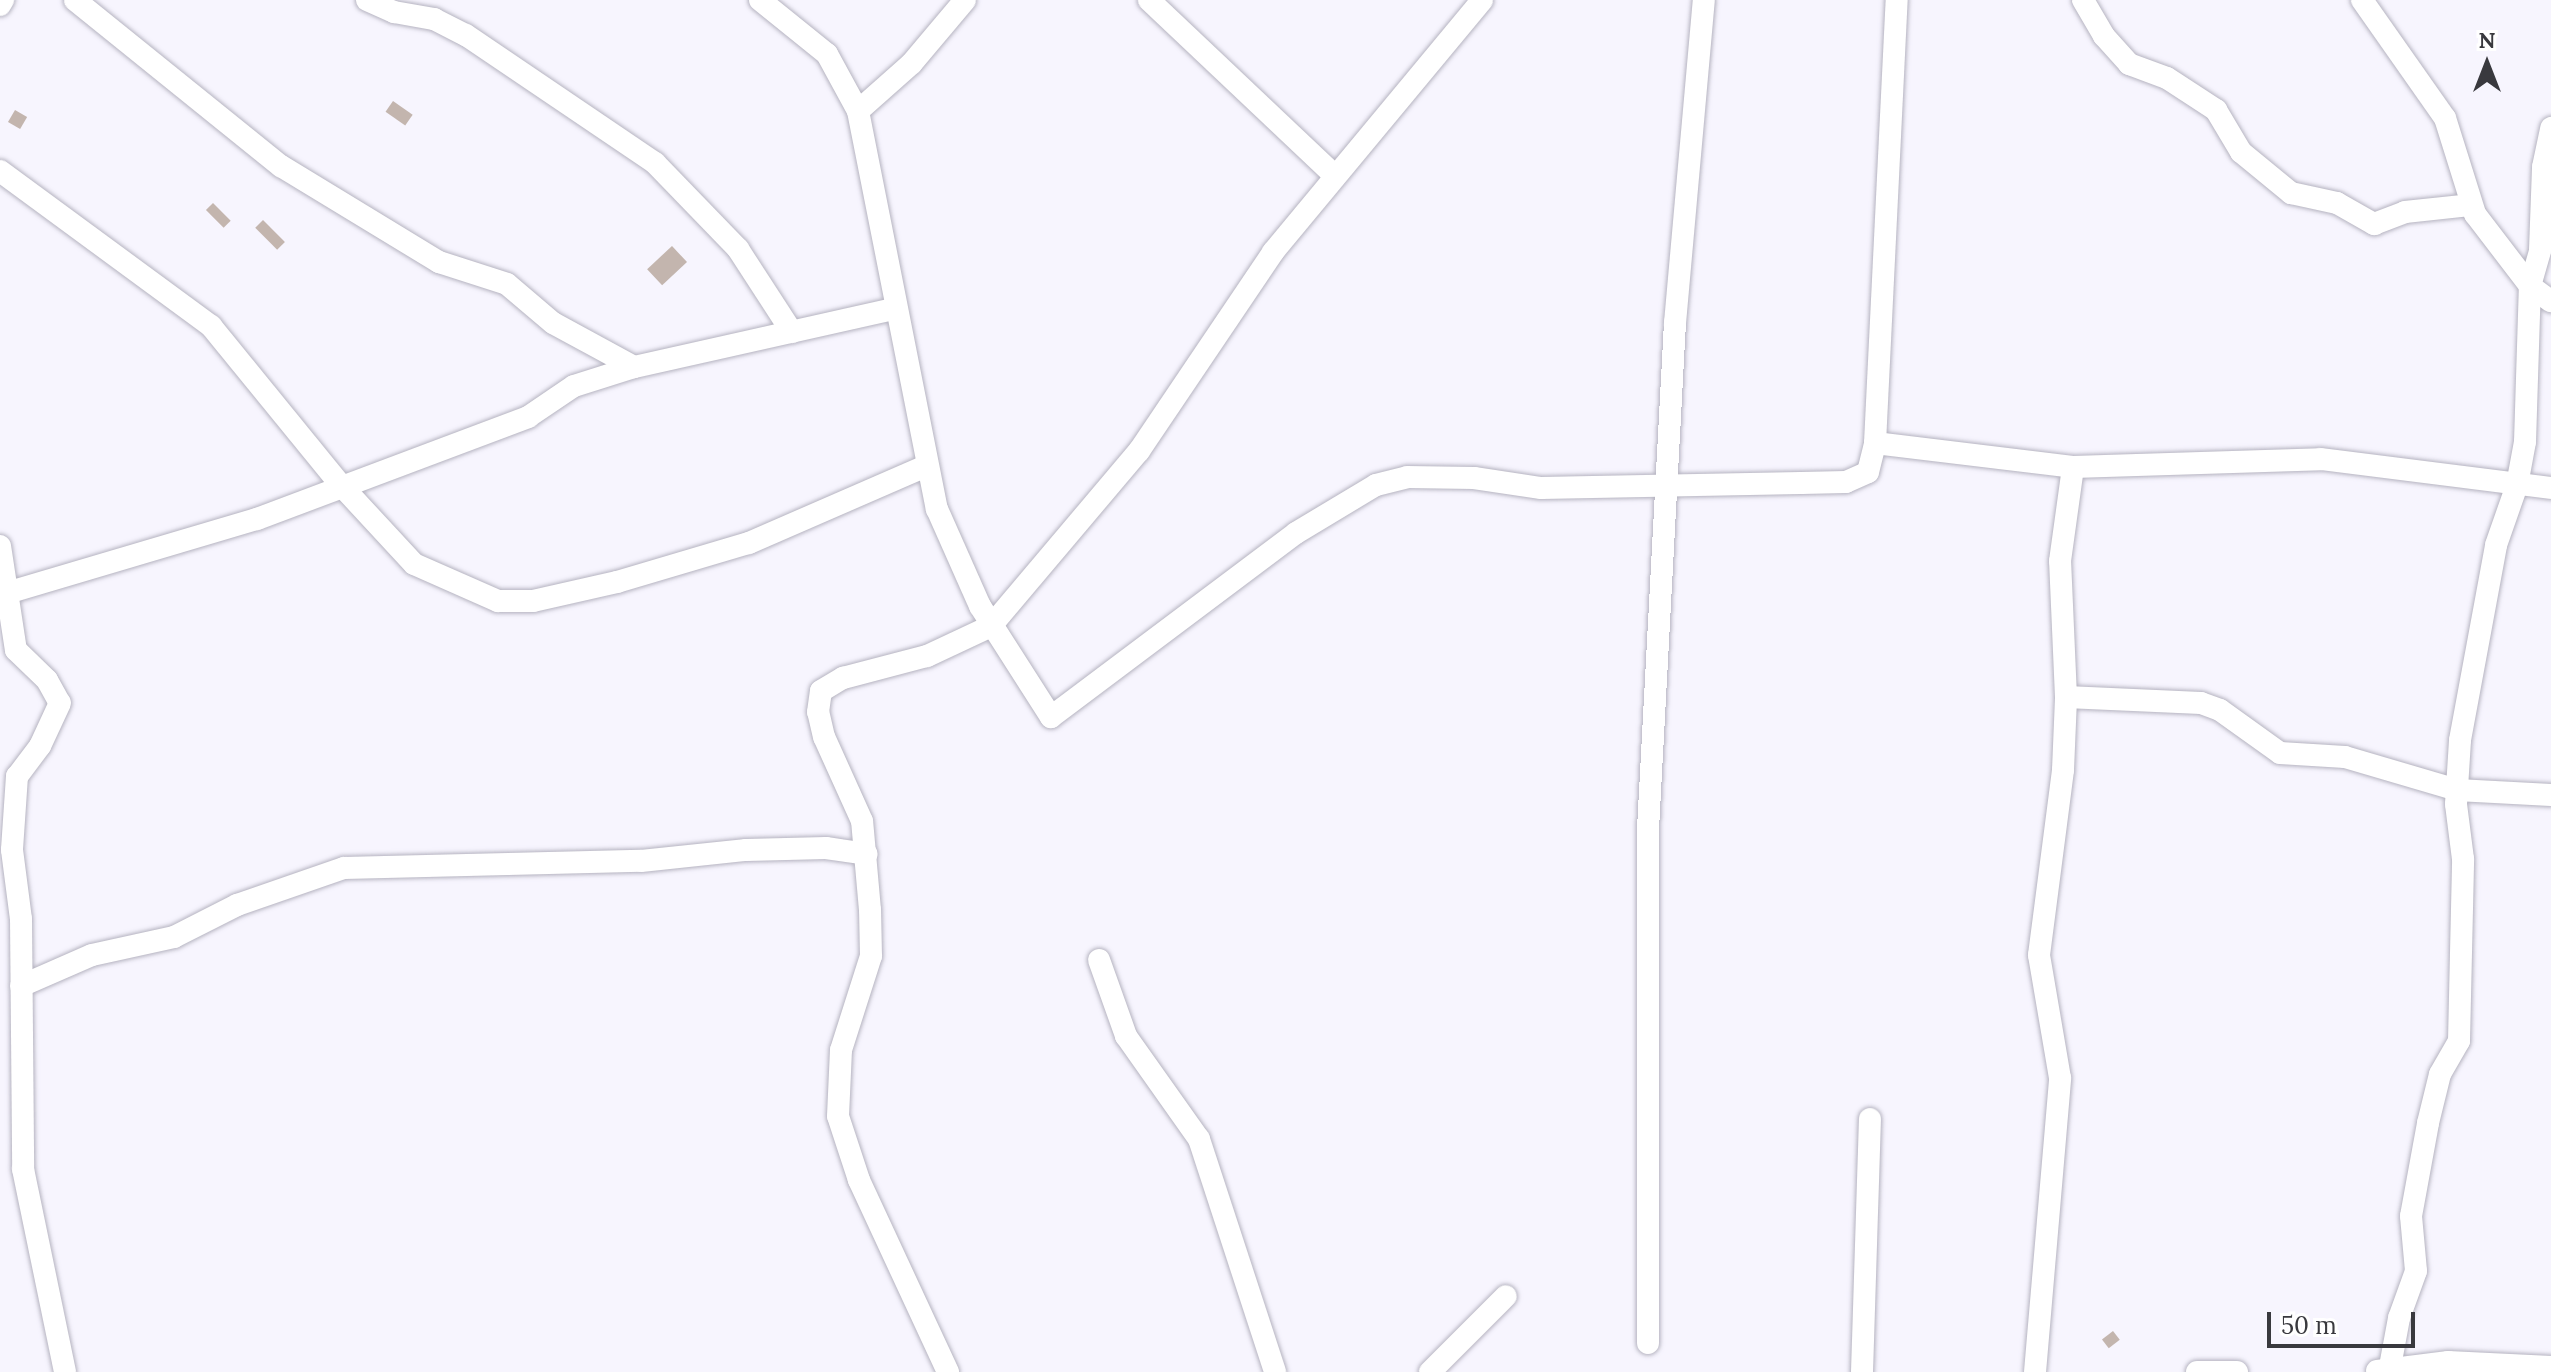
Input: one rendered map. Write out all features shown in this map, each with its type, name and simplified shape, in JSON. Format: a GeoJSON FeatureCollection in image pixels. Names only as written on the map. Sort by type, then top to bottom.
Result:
{"type":"FeatureCollection","features":[{"type":"Feature","properties":{"kind":"street"},"geometry":{"type":"LineString","coordinates":[[0,5],[3,0]]}},
{"type":"Feature","properties":{"kind":"street"},"geometry":{"type":"LineString","coordinates":[[75,0],[281,166],[439,262],[507,284],[553,323],[634,367]]}},
{"type":"Feature","properties":{"kind":"street"},"geometry":{"type":"LineString","coordinates":[[367,0],[394,12],[440,10],[655,163],[738,249],[792,332]]}},
{"type":"Feature","properties":{"kind":"street"},"geometry":{"type":"LineString","coordinates":[[760,0],[827,54],[858,111],[924,467],[958,561],[991,626],[1051,717],[1296,533],[1376,485],[1407,477],[1474,478],[1541,488],[1846,482],[1868,472],[1875,443],[1897,0]]}},
{"type":"Feature","properties":{"kind":"street"},"geometry":{"type":"LineString","coordinates":[[858,111],[912,63],[965,0]]}},
{"type":"Feature","properties":{"kind":"street"},"geometry":{"type":"LineString","coordinates":[[1149,0],[1334,175]]}},
{"type":"Feature","properties":{"kind":"street"},"geometry":{"type":"LineString","coordinates":[[1648,1343],[1648,829],[1665,485],[1704,0]]}},
{"type":"Feature","properties":{"kind":"street"},"geometry":{"type":"LineString","coordinates":[[2083,0],[2104,36],[2129,64],[2167,78],[2216,110],[2241,152],[2291,193],[2337,203],[2374,224],[2405,212],[2470,205]]}},
{"type":"Feature","properties":{"kind":"street"},"geometry":{"type":"LineString","coordinates":[[2362,0],[2445,118],[2470,205],[2530,286],[2551,301]]}},
{"type":"Feature","properties":{"kind":"street"},"geometry":{"type":"LineString","coordinates":[[948,1372],[859,1180],[838,1116],[841,1050],[871,956],[867,854],[862,821],[824,737],[818,712],[821,691],[843,678],[927,656],[991,626],[1139,451],[1219,325],[1334,175],[1474,3]]}},
{"type":"Feature","properties":{"kind":"street"},"geometry":{"type":"LineString","coordinates":[[2551,128],[2543,167],[2540,250],[2530,286],[2530,375],[2517,485],[2496,545],[2462,727],[2457,790],[2463,859],[2462,1020],[2459,1041],[2440,1074],[2428,1123],[2411,1216],[2416,1271],[2385,1370],[2448,1362],[2551,1367]]}},
{"type":"Feature","properties":{"kind":"street"},"geometry":{"type":"LineString","coordinates":[[0,171],[211,326],[339,483],[414,564],[508,603],[617,582],[749,543],[924,467]]}},
{"type":"Feature","properties":{"kind":"street"},"geometry":{"type":"LineString","coordinates":[[3,594],[257,519],[339,483],[510,424],[574,386],[634,367],[893,309]]}},
{"type":"Feature","properties":{"kind":"street"},"geometry":{"type":"LineString","coordinates":[[1875,443],[2073,467],[2321,459],[2551,488]]}},
{"type":"Feature","properties":{"kind":"street"},"geometry":{"type":"LineString","coordinates":[[2035,1372],[2060,1078],[2039,955],[2063,770],[2066,697],[2060,561],[2073,467]]}},
{"type":"Feature","properties":{"kind":"street"},"geometry":{"type":"LineString","coordinates":[[0,546],[3,594],[16,650],[47,680],[60,703],[15,787],[12,850],[21,919],[23,1169],[65,1372]]}},
{"type":"Feature","properties":{"kind":"street"},"geometry":{"type":"LineString","coordinates":[[2066,697],[2201,703],[2220,710],[2280,753],[2345,757],[2457,790],[2551,795]]}},
{"type":"Feature","properties":{"kind":"street"},"geometry":{"type":"LineString","coordinates":[[21,986],[92,955],[174,937],[237,905],[344,868],[641,861],[746,850],[826,848],[867,854]]}},
{"type":"Feature","properties":{"kind":"street"},"geometry":{"type":"LineString","coordinates":[[1099,960],[1126,1036],[1199,1139],[1275,1372]]}},
{"type":"Feature","properties":{"kind":"street"},"geometry":{"type":"LineString","coordinates":[[1862,1372],[1870,1119]]}},
{"type":"Feature","properties":{"kind":"street"},"geometry":{"type":"LineString","coordinates":[[1430,1372],[1506,1296]]}},
{"type":"Feature","properties":{"kind":"street"},"geometry":{"type":"LineString","coordinates":[[2197,1372],[2237,1372]]}},
{"type":"Feature","properties":{"kind":"building"},"geometry":{"type":"Polygon","coordinates":[[[393,101],[413,115],[405,125],[386,112],[393,101]]]}},
{"type":"Feature","properties":{"kind":"building"},"geometry":{"type":"Polygon","coordinates":[[[15,110],[27,117],[20,129],[8,122],[15,110]]]}},
{"type":"Feature","properties":{"kind":"building"},"geometry":{"type":"Polygon","coordinates":[[[213,203],[231,221],[224,228],[206,210],[213,203]]]}},
{"type":"Feature","properties":{"kind":"building"},"geometry":{"type":"Polygon","coordinates":[[[263,220],[285,242],[277,250],[255,228],[263,220]]]}},
{"type":"Feature","properties":{"kind":"building"},"geometry":{"type":"Polygon","coordinates":[[[672,246],[687,262],[662,285],[647,269],[672,246]]]}},
{"type":"Feature","properties":{"kind":"building"},"geometry":{"type":"Polygon","coordinates":[[[2113,1331],[2120,1340],[2109,1348],[2102,1340],[2113,1331]]]}}]}
